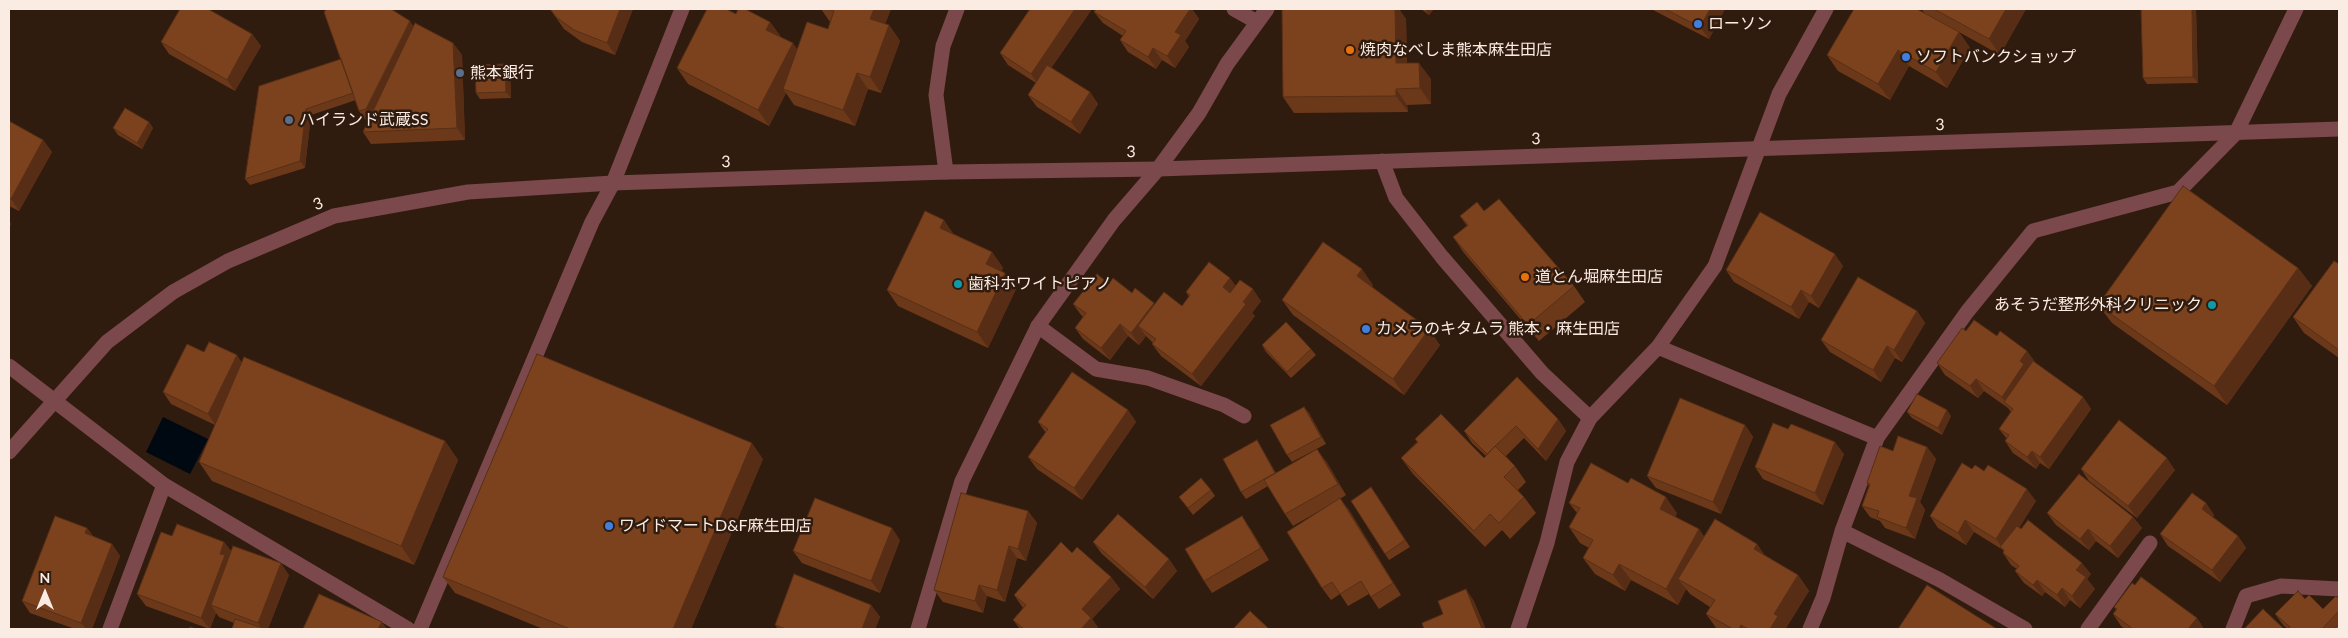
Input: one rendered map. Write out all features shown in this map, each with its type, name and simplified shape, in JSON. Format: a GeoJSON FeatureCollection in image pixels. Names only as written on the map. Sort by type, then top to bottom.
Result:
{"type":"FeatureCollection","features":[{"type":"Feature","properties":{"kind":"street"},"geometry":{"type":"LineString","coordinates":[[420,629],[592,222],[613,183],[682,9]]}},
{"type":"Feature","properties":{"kind":"street"},"geometry":{"type":"LineString","coordinates":[[946,172],[936,95],[943,46],[957,9]]}},
{"type":"Feature","properties":{"kind":"street"},"geometry":{"type":"LineString","coordinates":[[1234,9],[1257,22]]}},
{"type":"Feature","properties":{"kind":"street"},"geometry":{"type":"LineString","coordinates":[[918,629],[962,480],[1038,326],[1114,220],[1158,169],[1199,113],[1227,64],[1267,9]]}},
{"type":"Feature","properties":{"kind":"street"},"geometry":{"type":"LineString","coordinates":[[1518,629],[1547,543],[1567,462],[1590,418],[1658,347],[1715,266],[1779,94],[1824,9]]}},
{"type":"Feature","properties":{"kind":"street"},"geometry":{"type":"LineString","coordinates":[[1810,629],[1823,598],[1842,531],[1876,438],[1967,312],[2033,231],[2178,192],[2236,133],[2296,9]]}},
{"type":"Feature","properties":{"kind":"street","name":"3"},"geometry":{"type":"LineString","coordinates":[[9,452],[52,401],[107,342],[173,292],[228,261],[334,216],[468,192],[613,183],[946,172],[1158,169],[2339,129]]}},
{"type":"Feature","properties":{"kind":"street"},"geometry":{"type":"LineString","coordinates":[[1382,161],[1396,198],[1442,256],[1542,373],[1590,418]]}},
{"type":"Feature","properties":{"kind":"street"},"geometry":{"type":"LineString","coordinates":[[1038,326],[1096,369],[1148,378],[1224,406],[1244,416]]}},
{"type":"Feature","properties":{"kind":"street"},"geometry":{"type":"LineString","coordinates":[[1658,347],[1876,438]]}},
{"type":"Feature","properties":{"kind":"street"},"geometry":{"type":"LineString","coordinates":[[9,366],[52,401],[164,485],[408,629]]}},
{"type":"Feature","properties":{"kind":"street"},"geometry":{"type":"LineString","coordinates":[[110,629],[164,485]]}},
{"type":"Feature","properties":{"kind":"street"},"geometry":{"type":"LineString","coordinates":[[1842,531],[1940,580],[2025,629]]}},
{"type":"Feature","properties":{"kind":"street"},"geometry":{"type":"LineString","coordinates":[[2088,629],[2150,543]]}},
{"type":"Feature","properties":{"kind":"street"},"geometry":{"type":"LineString","coordinates":[[2233,629],[2246,596],[2282,586],[2339,589]]}},
{"type":"Feature","properties":{"kind":"shaded area"},"geometry":{"type":"Polygon","coordinates":[[[163,417],[208,439],[190,474],[146,452],[163,417]]]}},
{"type":"Feature","properties":{"kind":"building"},"geometry":{"type":"Polygon","coordinates":[[[180,9],[208,9],[252,34],[227,80],[161,42],[180,9]]]}},
{"type":"Feature","properties":{"kind":"building"},"geometry":{"type":"Polygon","coordinates":[[[327,9],[391,9],[410,21],[366,109],[359,111],[324,12],[327,9]]]}},
{"type":"Feature","properties":{"kind":"building"},"geometry":{"type":"Polygon","coordinates":[[[550,9],[620,9],[607,43],[574,30],[556,17],[550,9]]]}},
{"type":"Feature","properties":{"kind":"building"},"geometry":{"type":"Polygon","coordinates":[[[707,9],[726,9],[736,14],[738,9],[745,9],[770,22],[766,30],[793,43],[758,110],[677,68],[707,9]]]}},
{"type":"Feature","properties":{"kind":"building"},"geometry":{"type":"Polygon","coordinates":[[[827,9],[874,9],[870,19],[889,25],[870,77],[857,73],[843,110],[783,89],[807,22],[828,29],[834,11],[827,9]]]}},
{"type":"Feature","properties":{"kind":"building"},"geometry":{"type":"Polygon","coordinates":[[[1030,9],[1075,9],[1031,74],[1000,53],[1030,9]]]}},
{"type":"Feature","properties":{"kind":"building"},"geometry":{"type":"Polygon","coordinates":[[[1096,9],[1190,9],[1175,32],[1181,35],[1167,56],[1153,48],[1148,57],[1120,40],[1126,31],[1094,12],[1096,9]]]}},
{"type":"Feature","properties":{"kind":"building","name":"焼肉なべしま熊本麻生田店"},"geometry":{"type":"Polygon","coordinates":[[[1282,9],[1395,9],[1396,63],[1419,63],[1420,88],[1396,89],[1396,96],[1283,97],[1282,9]]]}},
{"type":"Feature","properties":{"kind":"building"},"geometry":{"type":"Polygon","coordinates":[[[1665,9],[1710,9],[1700,27],[1665,9]]]}},
{"type":"Feature","properties":{"kind":"building","name":"ソフトバンクショップ"},"geometry":{"type":"Polygon","coordinates":[[[1854,9],[1917,9],[1959,32],[1936,72],[1898,50],[1878,84],[1827,55],[1854,9]]]}},
{"type":"Feature","properties":{"kind":"building"},"geometry":{"type":"Polygon","coordinates":[[[1934,9],[2006,9],[1989,39],[1934,9]]]}},
{"type":"Feature","properties":{"kind":"building"},"geometry":{"type":"Polygon","coordinates":[[[2141,9],[2192,9],[2193,77],[2143,78],[2141,9]]]}},
{"type":"Feature","properties":{"kind":"building"},"geometry":{"type":"Polygon","coordinates":[[[415,23],[453,43],[457,128],[363,132],[415,23]]]}},
{"type":"Feature","properties":{"kind":"building"},"geometry":{"type":"Polygon","coordinates":[[[341,59],[353,93],[306,109],[300,161],[245,179],[259,86],[341,59]]]}},
{"type":"Feature","properties":{"kind":"building"},"geometry":{"type":"Polygon","coordinates":[[[505,64],[506,92],[476,93],[475,65],[505,64]]]}},
{"type":"Feature","properties":{"kind":"building"},"geometry":{"type":"Polygon","coordinates":[[[1047,65],[1090,92],[1071,122],[1028,95],[1047,65]]]}},
{"type":"Feature","properties":{"kind":"building"},"geometry":{"type":"Polygon","coordinates":[[[125,108],[149,122],[137,143],[113,128],[125,108]]]}},
{"type":"Feature","properties":{"kind":"building"},"geometry":{"type":"Polygon","coordinates":[[[9,121],[43,140],[11,199],[9,198],[9,121]]]}},
{"type":"Feature","properties":{"kind":"building","name":"あそうだ整形外科クリニック"},"geometry":{"type":"Polygon","coordinates":[[[2183,186],[2298,268],[2214,386],[2098,305],[2183,186]]]}},
{"type":"Feature","properties":{"kind":"building","name":"道とん堀麻生田店"},"geometry":{"type":"Polygon","coordinates":[[[1499,199],[1574,286],[1528,325],[1453,237],[1468,225],[1460,216],[1477,202],[1484,211],[1499,199]]]}},
{"type":"Feature","properties":{"kind":"building","name":"歯科ホワイトピアノ"},"geometry":{"type":"Polygon","coordinates":[[[925,211],[944,220],[940,228],[992,252],[986,264],[1005,273],[977,332],[887,290],[925,211]]]}},
{"type":"Feature","properties":{"kind":"building"},"geometry":{"type":"Polygon","coordinates":[[[1760,212],[1835,254],[1811,296],[1801,290],[1791,307],[1726,270],[1760,212]]]}},
{"type":"Feature","properties":{"kind":"building","name":"カメラのキタムラ 熊本・麻生田店"},"geometry":{"type":"Polygon","coordinates":[[[1323,242],[1362,269],[1357,276],[1429,329],[1393,379],[1282,300],[1323,242]]]}},
{"type":"Feature","properties":{"kind":"building"},"geometry":{"type":"Polygon","coordinates":[[[2334,261],[2339,264],[2339,350],[2293,317],[2334,261]]]}},
{"type":"Feature","properties":{"kind":"building"},"geometry":{"type":"Polygon","coordinates":[[[1209,262],[1230,278],[1223,287],[1230,293],[1240,280],[1253,289],[1243,302],[1246,304],[1192,374],[1152,344],[1156,339],[1138,326],[1164,292],[1182,306],[1190,295],[1186,292],[1209,262]]]}},
{"type":"Feature","properties":{"kind":"building"},"geometry":{"type":"Polygon","coordinates":[[[1097,274],[1109,284],[1113,278],[1132,293],[1135,288],[1154,303],[1131,333],[1120,324],[1101,348],[1075,328],[1086,313],[1073,304],[1097,274]]]}},
{"type":"Feature","properties":{"kind":"building"},"geometry":{"type":"Polygon","coordinates":[[[1858,277],[1917,311],[1894,350],[1887,346],[1873,370],[1821,340],[1858,277]]]}},
{"type":"Feature","properties":{"kind":"building"},"geometry":{"type":"Polygon","coordinates":[[[1974,320],[1997,336],[2000,331],[2027,351],[2020,361],[2024,364],[2002,397],[1976,379],[1970,386],[1937,363],[1962,328],[1966,331],[1974,320]]]}},
{"type":"Feature","properties":{"kind":"building"},"geometry":{"type":"Polygon","coordinates":[[[1286,322],[1311,349],[1287,372],[1262,345],[1286,322]]]}},
{"type":"Feature","properties":{"kind":"building"},"geometry":{"type":"Polygon","coordinates":[[[209,342],[237,355],[208,414],[163,392],[187,344],[204,352],[209,342]]]}},
{"type":"Feature","properties":{"kind":"building","name":"ワイドマートD&F麻生田店"},"geometry":{"type":"Polygon","coordinates":[[[537,354],[752,443],[673,629],[570,629],[443,577],[537,354]]]}},
{"type":"Feature","properties":{"kind":"building"},"geometry":{"type":"Polygon","coordinates":[[[244,357],[445,441],[401,546],[199,462],[244,357]]]}},
{"type":"Feature","properties":{"kind":"building"},"geometry":{"type":"Polygon","coordinates":[[[2033,361],[2083,397],[2040,457],[2032,451],[2027,457],[2005,441],[2009,435],[1999,429],[2013,409],[2004,402],[2033,361]]]}},
{"type":"Feature","properties":{"kind":"building"},"geometry":{"type":"Polygon","coordinates":[[[1072,372],[1128,410],[1074,488],[1028,457],[1048,429],[1038,422],[1072,372]]]}},
{"type":"Feature","properties":{"kind":"building"},"geometry":{"type":"Polygon","coordinates":[[[1517,377],[1558,419],[1538,449],[1516,426],[1487,454],[1464,431],[1517,377]]]}},
{"type":"Feature","properties":{"kind":"building"},"geometry":{"type":"Polygon","coordinates":[[[1917,394],[1947,410],[1938,428],[1907,412],[1917,394]]]}},
{"type":"Feature","properties":{"kind":"building"},"geometry":{"type":"Polygon","coordinates":[[[1680,398],[1745,425],[1713,502],[1647,476],[1680,398]]]}},
{"type":"Feature","properties":{"kind":"building"},"geometry":{"type":"Polygon","coordinates":[[[1304,407],[1321,437],[1287,455],[1270,425],[1304,407]]]}},
{"type":"Feature","properties":{"kind":"building"},"geometry":{"type":"Polygon","coordinates":[[[1441,414],[1484,458],[1495,446],[1515,466],[1504,477],[1524,497],[1499,523],[1490,514],[1474,531],[1401,458],[1418,442],[1415,439],[1441,414]]]}},
{"type":"Feature","properties":{"kind":"building"},"geometry":{"type":"Polygon","coordinates":[[[2119,420],[2167,458],[2128,506],[2081,469],[2119,420]]]}},
{"type":"Feature","properties":{"kind":"building"},"geometry":{"type":"Polygon","coordinates":[[[1773,423],[1788,429],[1791,424],[1835,442],[1815,493],[1755,467],[1773,423]]]}},
{"type":"Feature","properties":{"kind":"building"},"geometry":{"type":"Polygon","coordinates":[[[1898,436],[1927,447],[1909,496],[1917,498],[1906,528],[1877,517],[1879,511],[1862,506],[1870,484],[1867,483],[1880,446],[1893,451],[1898,436]]]}},
{"type":"Feature","properties":{"kind":"building"},"geometry":{"type":"Polygon","coordinates":[[[1257,440],[1275,473],[1241,492],[1223,459],[1257,440]]]}},
{"type":"Feature","properties":{"kind":"building"},"geometry":{"type":"Polygon","coordinates":[[[1317,449],[1338,484],[1285,514],[1264,480],[1317,449]]]}},
{"type":"Feature","properties":{"kind":"building"},"geometry":{"type":"Polygon","coordinates":[[[1591,463],[1628,483],[1631,478],[1666,497],[1660,509],[1699,529],[1666,589],[1619,564],[1613,575],[1583,558],[1593,540],[1569,527],[1580,508],[1569,503],[1591,463]]]}},
{"type":"Feature","properties":{"kind":"building"},"geometry":{"type":"Polygon","coordinates":[[[1962,463],[1972,469],[1975,465],[1984,471],[1988,465],[2027,489],[1996,539],[1965,520],[1958,533],[1930,516],[1962,463]]]}},
{"type":"Feature","properties":{"kind":"building"},"geometry":{"type":"Polygon","coordinates":[[[2079,474],[2133,517],[2110,546],[2088,529],[2080,539],[2047,513],[2079,474]]]}},
{"type":"Feature","properties":{"kind":"building"},"geometry":{"type":"Polygon","coordinates":[[[1201,478],[1211,490],[1188,508],[1179,497],[1201,478]]]}},
{"type":"Feature","properties":{"kind":"building"},"geometry":{"type":"Polygon","coordinates":[[[1371,487],[1405,540],[1385,554],[1351,501],[1371,487]]]}},
{"type":"Feature","properties":{"kind":"building"},"geometry":{"type":"Polygon","coordinates":[[[961,493],[1028,511],[1018,549],[1009,546],[997,590],[979,585],[975,601],[934,590],[961,493]]]}},
{"type":"Feature","properties":{"kind":"building"},"geometry":{"type":"Polygon","coordinates":[[[2192,493],[2206,503],[2202,509],[2238,536],[2212,570],[2160,534],[2192,493]]]}},
{"type":"Feature","properties":{"kind":"building"},"geometry":{"type":"Polygon","coordinates":[[[815,498],[892,528],[871,581],[793,551],[815,498]]]}},
{"type":"Feature","properties":{"kind":"building"},"geometry":{"type":"Polygon","coordinates":[[[1340,498],[1393,583],[1371,597],[1361,581],[1340,594],[1332,582],[1322,588],[1287,532],[1340,498]]]}},
{"type":"Feature","properties":{"kind":"building"},"geometry":{"type":"Polygon","coordinates":[[[1118,514],[1169,559],[1145,587],[1093,542],[1118,514]]]}},
{"type":"Feature","properties":{"kind":"building"},"geometry":{"type":"Polygon","coordinates":[[[55,516],[87,528],[85,533],[112,544],[81,623],[22,601],[55,516]]]}},
{"type":"Feature","properties":{"kind":"building"},"geometry":{"type":"Polygon","coordinates":[[[1242,516],[1261,548],[1204,581],[1185,549],[1242,516]]]}},
{"type":"Feature","properties":{"kind":"building"},"geometry":{"type":"Polygon","coordinates":[[[1715,519],[1757,544],[1754,549],[1798,575],[1774,614],[1778,616],[1770,629],[1748,629],[1741,625],[1739,629],[1733,629],[1706,614],[1715,600],[1678,579],[1715,519]]]}},
{"type":"Feature","properties":{"kind":"building"},"geometry":{"type":"Polygon","coordinates":[[[2028,520],[2082,563],[2076,570],[2086,577],[2072,596],[2062,588],[2057,595],[2037,580],[2033,585],[2015,571],[2019,566],[2003,553],[2004,550],[2000,547],[2017,526],[2021,529],[2028,520]]]}},
{"type":"Feature","properties":{"kind":"building"},"geometry":{"type":"Polygon","coordinates":[[[177,524],[224,542],[220,554],[225,555],[201,618],[137,594],[161,532],[172,536],[177,524]]]}},
{"type":"Feature","properties":{"kind":"building"},"geometry":{"type":"Polygon","coordinates":[[[1061,542],[1072,553],[1077,547],[1111,577],[1082,609],[1091,618],[1081,629],[1024,629],[1013,620],[1026,605],[1014,595],[1061,542]]]}},
{"type":"Feature","properties":{"kind":"building"},"geometry":{"type":"Polygon","coordinates":[[[233,546],[281,563],[258,623],[211,605],[233,546]]]}},
{"type":"Feature","properties":{"kind":"building"},"geometry":{"type":"Polygon","coordinates":[[[794,574],[871,605],[862,629],[786,629],[775,625],[794,574]]]}},
{"type":"Feature","properties":{"kind":"building"},"geometry":{"type":"Polygon","coordinates":[[[2141,577],[2197,618],[2188,629],[2133,629],[2113,614],[2117,609],[2114,607],[2132,583],[2135,585],[2141,577]]]}},
{"type":"Feature","properties":{"kind":"building"},"geometry":{"type":"Polygon","coordinates":[[[1927,585],[1997,629],[1898,629],[1927,585]]]}},
{"type":"Feature","properties":{"kind":"building"},"geometry":{"type":"Polygon","coordinates":[[[1466,589],[1482,629],[1424,629],[1422,623],[1443,614],[1438,601],[1466,589]]]}},
{"type":"Feature","properties":{"kind":"building"},"geometry":{"type":"Polygon","coordinates":[[[2298,591],[2305,599],[2309,595],[2323,609],[2336,596],[2339,599],[2339,611],[2322,629],[2288,629],[2290,627],[2275,614],[2298,591]]]}},
{"type":"Feature","properties":{"kind":"building"},"geometry":{"type":"Polygon","coordinates":[[[319,594],[382,622],[378,629],[303,629],[319,594]]]}},
{"type":"Feature","properties":{"kind":"building"},"geometry":{"type":"Polygon","coordinates":[[[2263,609],[2284,629],[2244,629],[2263,609]]]}},
{"type":"Feature","properties":{"kind":"building"},"geometry":{"type":"Polygon","coordinates":[[[1250,611],[1269,629],[1233,629],[1250,611]]]}},
{"type":"Feature","properties":{"kind":"building"},"geometry":{"type":"Polygon","coordinates":[[[235,619],[266,629],[232,629],[235,619]]]}},
{"type":"Feature","properties":{"kind":"place","name":"ローソン"},"geometry":{"type":"Point","coordinates":[1698,24]}},
{"type":"Feature","properties":{"kind":"place","name":"焼肉なべしま熊本麻生田店"},"geometry":{"type":"Point","coordinates":[1350,50]}},
{"type":"Feature","properties":{"kind":"place","name":"ソフトバンクショップ"},"geometry":{"type":"Point","coordinates":[1906,57]}},
{"type":"Feature","properties":{"kind":"place","name":"熊本銀行"},"geometry":{"type":"Point","coordinates":[460,73]}},
{"type":"Feature","properties":{"kind":"place","name":"ハイランド武蔵SS"},"geometry":{"type":"Point","coordinates":[289,120]}},
{"type":"Feature","properties":{"kind":"place","name":"道とん堀麻生田店"},"geometry":{"type":"Point","coordinates":[1525,277]}},
{"type":"Feature","properties":{"kind":"place","name":"歯科ホワイトピアノ"},"geometry":{"type":"Point","coordinates":[958,284]}},
{"type":"Feature","properties":{"kind":"place","name":"あそうだ整形外科クリニック"},"geometry":{"type":"Point","coordinates":[2212,305]}},
{"type":"Feature","properties":{"kind":"place","name":"カメラのキタムラ 熊本・麻生田店"},"geometry":{"type":"Point","coordinates":[1366,329]}},
{"type":"Feature","properties":{"kind":"place","name":"ワイドマートD&F麻生田店"},"geometry":{"type":"Point","coordinates":[609,526]}}]}
